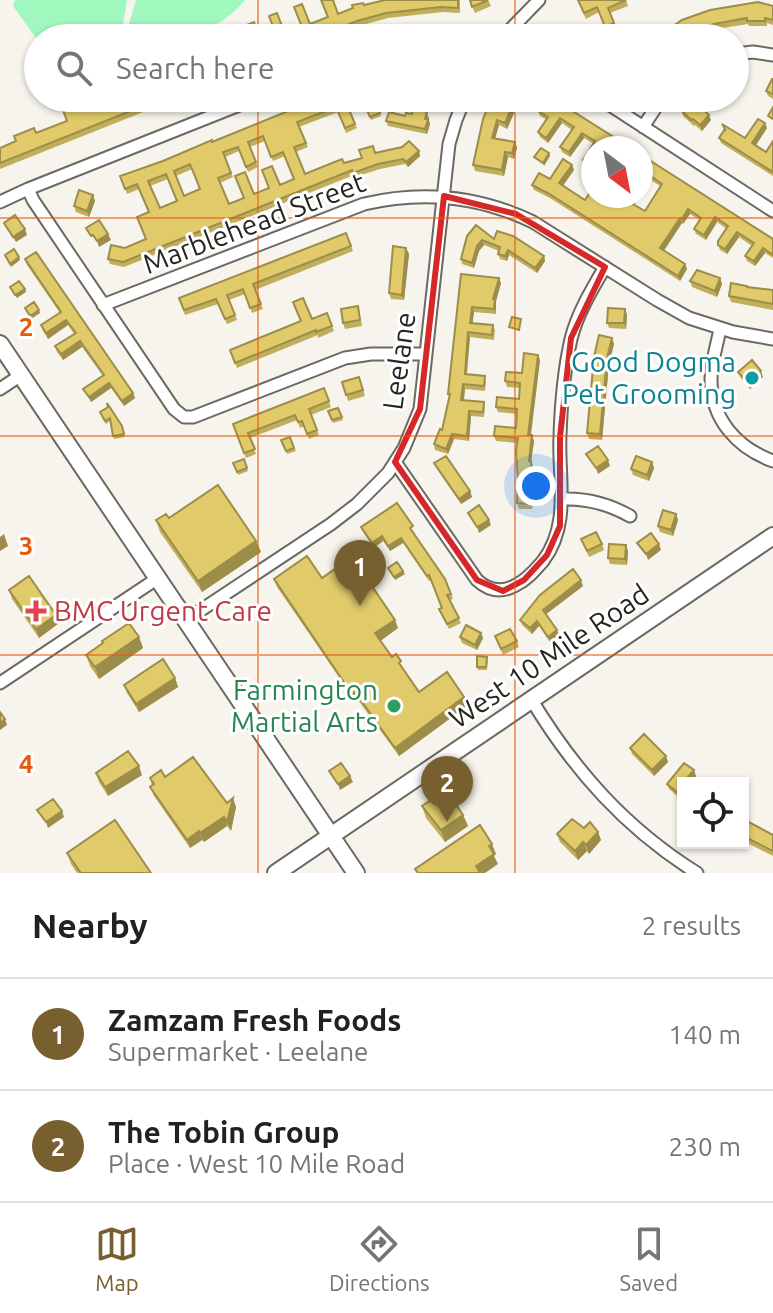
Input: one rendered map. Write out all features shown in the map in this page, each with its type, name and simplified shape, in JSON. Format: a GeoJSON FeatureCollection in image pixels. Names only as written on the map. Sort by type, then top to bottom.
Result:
{"type":"FeatureCollection","features":[{"type":"Feature","properties":{"kind":"main road"},"geometry":{"type":"LineString","coordinates":[[0,344],[356,873]]}},
{"type":"Feature","properties":{"kind":"main road","name":"West 10 Mile Road"},"geometry":{"type":"LineString","coordinates":[[276,873],[773,536]]}},
{"type":"Feature","properties":{"kind":"street"},"geometry":{"type":"LineString","coordinates":[[516,24],[539,0]]}},
{"type":"Feature","properties":{"kind":"street"},"geometry":{"type":"LineString","coordinates":[[749,52],[773,55]]}},
{"type":"Feature","properties":{"kind":"street"},"geometry":{"type":"LineString","coordinates":[[0,202],[222,112]]}},
{"type":"Feature","properties":{"kind":"street","name":"Leelane"},"geometry":{"type":"LineString","coordinates":[[186,620],[357,504],[388,473],[404,448],[420,409],[449,144],[460,112]]}},
{"type":"Feature","properties":{"kind":"street"},"geometry":{"type":"LineString","coordinates":[[620,112],[773,211]]}},
{"type":"Feature","properties":{"kind":"street"},"geometry":{"type":"LineString","coordinates":[[643,127],[653,112]]}},
{"type":"Feature","properties":{"kind":"street"},"geometry":{"type":"LineString","coordinates":[[28,189],[174,409],[184,417],[193,417],[345,358],[371,354],[426,354]]}},
{"type":"Feature","properties":{"kind":"street","name":"Marblehead Street"},"geometry":{"type":"LineString","coordinates":[[103,305],[364,204],[406,196],[444,196],[481,202],[516,214],[689,318],[720,329],[773,339]]}},
{"type":"Feature","properties":{"kind":"street"},"geometry":{"type":"LineString","coordinates":[[395,462],[483,586],[503,591],[524,580],[541,563],[560,526],[562,401],[571,338],[605,267]]}},
{"type":"Feature","properties":{"kind":"street"},"geometry":{"type":"LineString","coordinates":[[720,329],[711,378],[719,414],[726,429],[740,443],[773,461]]}},
{"type":"Feature","properties":{"kind":"street"},"geometry":{"type":"LineString","coordinates":[[0,389],[21,375]]}},
{"type":"Feature","properties":{"kind":"street"},"geometry":{"type":"LineString","coordinates":[[562,499],[576,498],[612,506],[630,516]]}},
{"type":"Feature","properties":{"kind":"street"},"geometry":{"type":"LineString","coordinates":[[0,683],[158,578]]}},
{"type":"Feature","properties":{"kind":"street"},"geometry":{"type":"LineString","coordinates":[[531,699],[566,752],[602,797],[649,841],[697,873]]}},
{"type":"Feature","properties":{"kind":"highlighted area"},"geometry":{"type":"Polygon","coordinates":[[[444,196],[516,214],[605,267],[571,338],[560,437],[560,526],[547,555],[524,580],[503,591],[477,580],[395,462],[420,409],[444,196]]]}},
{"type":"Feature","properties":{"kind":"green space"},"geometry":{"type":"Polygon","coordinates":[[[15,0],[127,0],[123,24],[26,24],[13,6],[15,0]]]}},
{"type":"Feature","properties":{"kind":"green space"},"geometry":{"type":"Polygon","coordinates":[[[136,0],[245,0],[216,24],[129,24],[136,0]]]}},
{"type":"Feature","properties":{"kind":"building"},"geometry":{"type":"Polygon","coordinates":[[[321,0],[333,0],[338,14],[353,8],[352,5],[385,0],[458,0],[458,8],[386,13],[349,24],[310,24],[328,17],[321,0]]]}},
{"type":"Feature","properties":{"kind":"building"},"geometry":{"type":"Polygon","coordinates":[[[470,0],[488,0],[472,7],[470,0]]]}},
{"type":"Feature","properties":{"kind":"building"},"geometry":{"type":"Polygon","coordinates":[[[578,0],[626,0],[608,8],[614,23],[604,24],[597,7],[584,13],[578,0]]]}},
{"type":"Feature","properties":{"kind":"building"},"geometry":{"type":"Polygon","coordinates":[[[758,2],[773,6],[773,20],[747,21],[747,18],[714,24],[676,24],[710,10],[758,2]]]}},
{"type":"Feature","properties":{"kind":"building"},"geometry":{"type":"Polygon","coordinates":[[[302,4],[310,24],[301,24],[294,7],[302,4]]]}},
{"type":"Feature","properties":{"kind":"building"},"geometry":{"type":"Polygon","coordinates":[[[277,13],[281,24],[272,24],[269,16],[277,13]]]}},
{"type":"Feature","properties":{"kind":"building"},"geometry":{"type":"Polygon","coordinates":[[[773,79],[773,94],[766,91],[773,79]]]}},
{"type":"Feature","properties":{"kind":"building"},"geometry":{"type":"Polygon","coordinates":[[[64,112],[128,112],[0,163],[0,148],[16,141],[14,136],[34,128],[36,133],[67,121],[64,112]]]}},
{"type":"Feature","properties":{"kind":"building"},"geometry":{"type":"Polygon","coordinates":[[[286,112],[323,112],[297,122],[306,143],[294,147],[305,174],[342,159],[344,163],[362,158],[359,150],[373,146],[375,153],[402,147],[409,141],[419,151],[406,162],[403,159],[353,173],[352,170],[123,262],[108,259],[111,245],[125,248],[146,239],[137,217],[149,212],[137,184],[125,189],[120,176],[286,112]],[[263,136],[248,142],[256,162],[246,167],[238,147],[223,152],[231,173],[218,178],[229,204],[244,198],[235,176],[245,172],[254,194],[269,188],[262,170],[272,166],[280,185],[294,179],[283,152],[271,157],[263,136]],[[190,164],[174,171],[184,196],[200,189],[190,164]],[[166,174],[148,181],[160,208],[177,201],[166,174]]]}},
{"type":"Feature","properties":{"kind":"building"},"geometry":{"type":"Polygon","coordinates":[[[338,112],[350,112],[355,124],[345,128],[338,112]]]}},
{"type":"Feature","properties":{"kind":"building"},"geometry":{"type":"Polygon","coordinates":[[[389,112],[405,116],[406,113],[427,112],[425,129],[386,121],[389,112]]]}},
{"type":"Feature","properties":{"kind":"building"},"geometry":{"type":"Polygon","coordinates":[[[486,112],[510,112],[505,123],[497,120],[492,138],[515,142],[512,153],[505,152],[502,170],[473,165],[486,112]]]}},
{"type":"Feature","properties":{"kind":"building"},"geometry":{"type":"Polygon","coordinates":[[[540,112],[574,112],[612,136],[587,136],[582,133],[569,152],[560,147],[574,127],[560,118],[546,138],[538,132],[548,117],[540,112]]]}},
{"type":"Feature","properties":{"kind":"building"},"geometry":{"type":"Polygon","coordinates":[[[683,112],[706,112],[709,115],[700,125],[683,112]]]}},
{"type":"Feature","properties":{"kind":"building"},"geometry":{"type":"Polygon","coordinates":[[[758,119],[765,123],[752,143],[766,152],[773,141],[773,172],[719,138],[725,129],[722,124],[745,138],[758,119]]]}},
{"type":"Feature","properties":{"kind":"building"},"geometry":{"type":"Polygon","coordinates":[[[541,148],[549,153],[543,163],[534,157],[541,148]]]}},
{"type":"Feature","properties":{"kind":"building"},"geometry":{"type":"Polygon","coordinates":[[[563,159],[572,165],[559,183],[581,197],[581,208],[640,208],[645,211],[653,208],[653,198],[662,184],[653,178],[653,162],[773,239],[773,255],[763,248],[754,261],[745,256],[754,243],[737,232],[725,249],[718,245],[718,241],[728,226],[715,217],[704,235],[694,229],[701,218],[688,209],[660,248],[685,264],[678,276],[532,185],[539,173],[550,179],[563,159]]]}},
{"type":"Feature","properties":{"kind":"building"},"geometry":{"type":"Polygon","coordinates":[[[79,190],[93,195],[87,211],[74,206],[79,190]]]}},
{"type":"Feature","properties":{"kind":"building"},"geometry":{"type":"Polygon","coordinates":[[[15,215],[25,229],[13,237],[4,223],[15,215]]]}},
{"type":"Feature","properties":{"kind":"building"},"geometry":{"type":"Polygon","coordinates":[[[99,220],[108,234],[97,241],[86,228],[99,220]]]}},
{"type":"Feature","properties":{"kind":"building"},"geometry":{"type":"Polygon","coordinates":[[[476,225],[494,239],[497,231],[513,236],[544,256],[535,268],[508,250],[505,256],[498,254],[500,247],[482,240],[472,263],[461,259],[467,236],[476,225]]]}},
{"type":"Feature","properties":{"kind":"building"},"geometry":{"type":"Polygon","coordinates":[[[346,233],[351,246],[253,284],[261,304],[250,308],[243,289],[227,295],[235,315],[225,319],[216,299],[184,310],[179,298],[346,233]]]}},
{"type":"Feature","properties":{"kind":"building"},"geometry":{"type":"Polygon","coordinates":[[[393,246],[406,248],[402,295],[389,293],[393,246]]]}},
{"type":"Feature","properties":{"kind":"building"},"geometry":{"type":"Polygon","coordinates":[[[14,249],[19,257],[10,264],[5,255],[14,249]]]}},
{"type":"Feature","properties":{"kind":"building"},"geometry":{"type":"Polygon","coordinates":[[[36,252],[133,393],[122,401],[109,383],[89,397],[83,389],[104,375],[80,341],[61,354],[55,346],[76,333],[66,320],[46,333],[41,325],[61,312],[25,259],[36,252]]]}},
{"type":"Feature","properties":{"kind":"building"},"geometry":{"type":"Polygon","coordinates":[[[697,270],[720,278],[715,291],[690,281],[697,270]]]}},
{"type":"Feature","properties":{"kind":"building"},"geometry":{"type":"Polygon","coordinates":[[[461,274],[499,278],[493,299],[494,309],[472,307],[470,323],[493,325],[492,335],[468,332],[465,374],[485,376],[484,386],[463,384],[461,400],[484,402],[483,412],[469,411],[467,436],[452,434],[446,449],[434,444],[442,430],[450,394],[461,274]]]}},
{"type":"Feature","properties":{"kind":"building"},"geometry":{"type":"Polygon","coordinates":[[[19,281],[25,289],[15,295],[10,287],[19,281]]]}},
{"type":"Feature","properties":{"kind":"building"},"geometry":{"type":"Polygon","coordinates":[[[731,283],[773,290],[773,304],[729,296],[731,283]]]}},
{"type":"Feature","properties":{"kind":"building"},"geometry":{"type":"Polygon","coordinates":[[[303,298],[312,319],[327,313],[332,326],[235,363],[230,350],[301,321],[293,302],[303,298]]]}},
{"type":"Feature","properties":{"kind":"building"},"geometry":{"type":"Polygon","coordinates":[[[34,302],[39,310],[30,316],[25,308],[34,302]]]}},
{"type":"Feature","properties":{"kind":"building"},"geometry":{"type":"Polygon","coordinates":[[[358,306],[360,320],[343,323],[341,309],[358,306]]]}},
{"type":"Feature","properties":{"kind":"building"},"geometry":{"type":"Polygon","coordinates":[[[608,308],[625,309],[624,323],[607,323],[608,308]]]}},
{"type":"Feature","properties":{"kind":"building"},"geometry":{"type":"Polygon","coordinates":[[[512,317],[521,319],[519,330],[509,327],[512,317]]]}},
{"type":"Feature","properties":{"kind":"building"},"geometry":{"type":"Polygon","coordinates":[[[599,335],[612,338],[607,358],[600,434],[587,433],[599,335]]]}},
{"type":"Feature","properties":{"kind":"building"},"geometry":{"type":"Polygon","coordinates":[[[524,353],[538,355],[528,435],[532,435],[529,461],[531,504],[517,503],[518,438],[494,436],[495,426],[516,428],[517,409],[496,407],[497,397],[519,399],[520,383],[505,381],[506,372],[522,373],[524,353]]]}},
{"type":"Feature","properties":{"kind":"building"},"geometry":{"type":"Polygon","coordinates":[[[752,360],[761,371],[748,383],[738,372],[752,360]]]}},
{"type":"Feature","properties":{"kind":"building"},"geometry":{"type":"Polygon","coordinates":[[[359,377],[363,390],[346,395],[342,382],[359,377]]]}},
{"type":"Feature","properties":{"kind":"building"},"geometry":{"type":"Polygon","coordinates":[[[324,388],[329,401],[309,409],[317,430],[307,434],[302,421],[298,422],[295,415],[248,433],[255,449],[244,453],[233,424],[324,388]]]}},
{"type":"Feature","properties":{"kind":"building"},"geometry":{"type":"Polygon","coordinates":[[[107,403],[124,434],[113,436],[110,418],[105,421],[100,412],[108,407],[107,403]]]}},
{"type":"Feature","properties":{"kind":"building"},"geometry":{"type":"Polygon","coordinates":[[[338,408],[342,417],[332,420],[328,411],[338,408]]]}},
{"type":"Feature","properties":{"kind":"building"},"geometry":{"type":"Polygon","coordinates":[[[290,437],[294,448],[286,451],[281,440],[290,437]]]}},
{"type":"Feature","properties":{"kind":"building"},"geometry":{"type":"Polygon","coordinates":[[[598,446],[608,460],[596,468],[586,454],[598,446]]]}},
{"type":"Feature","properties":{"kind":"building"},"geometry":{"type":"Polygon","coordinates":[[[446,456],[470,491],[459,499],[434,463],[446,456]]]}},
{"type":"Feature","properties":{"kind":"building"},"geometry":{"type":"Polygon","coordinates":[[[636,456],[652,462],[647,475],[631,469],[636,456]]]}},
{"type":"Feature","properties":{"kind":"building"},"geometry":{"type":"Polygon","coordinates":[[[244,459],[247,468],[237,472],[233,463],[244,459]]]}},
{"type":"Feature","properties":{"kind":"building"},"geometry":{"type":"Polygon","coordinates":[[[218,485],[256,541],[198,581],[156,520],[166,514],[169,518],[218,485]]]}},
{"type":"Feature","properties":{"kind":"building"},"geometry":{"type":"Polygon","coordinates":[[[397,503],[445,579],[451,594],[447,595],[459,618],[447,624],[429,575],[401,538],[388,546],[382,536],[372,543],[361,527],[397,503]]]}},
{"type":"Feature","properties":{"kind":"building"},"geometry":{"type":"Polygon","coordinates":[[[479,505],[489,520],[477,527],[468,513],[479,505]]]}},
{"type":"Feature","properties":{"kind":"building"},"geometry":{"type":"Polygon","coordinates":[[[663,510],[676,514],[671,530],[658,526],[663,510]]]}},
{"type":"Feature","properties":{"kind":"building"},"geometry":{"type":"Polygon","coordinates":[[[596,532],[602,544],[587,551],[581,539],[596,532]]]}},
{"type":"Feature","properties":{"kind":"building"},"geometry":{"type":"Polygon","coordinates":[[[651,533],[659,544],[646,554],[637,543],[651,533]]]}},
{"type":"Feature","properties":{"kind":"building"},"geometry":{"type":"Polygon","coordinates":[[[609,544],[626,545],[625,559],[608,558],[609,544]]]}},
{"type":"Feature","properties":{"kind":"building"},"geometry":{"type":"Polygon","coordinates":[[[307,556],[322,578],[352,557],[395,620],[375,633],[392,657],[396,654],[419,692],[447,672],[464,697],[395,748],[355,692],[352,694],[274,579],[307,556]]]}},
{"type":"Feature","properties":{"kind":"building"},"geometry":{"type":"Polygon","coordinates":[[[397,562],[403,571],[394,577],[388,568],[397,562]]]}},
{"type":"Feature","properties":{"kind":"building"},"geometry":{"type":"Polygon","coordinates":[[[573,569],[581,580],[543,610],[557,630],[548,637],[537,621],[530,628],[520,620],[540,595],[573,569]]]}},
{"type":"Feature","properties":{"kind":"building","name":"BMC Urgent Care"},"geometry":{"type":"Polygon","coordinates":[[[29,576],[56,615],[36,629],[9,590],[29,576]]]}},
{"type":"Feature","properties":{"kind":"building"},"geometry":{"type":"Polygon","coordinates":[[[129,623],[139,637],[95,667],[86,655],[129,623]]]}},
{"type":"Feature","properties":{"kind":"building"},"geometry":{"type":"Polygon","coordinates":[[[466,625],[481,633],[475,645],[460,637],[466,625]]]}},
{"type":"Feature","properties":{"kind":"building"},"geometry":{"type":"Polygon","coordinates":[[[510,629],[517,641],[501,649],[495,636],[510,629]]]}},
{"type":"Feature","properties":{"kind":"building"},"geometry":{"type":"Polygon","coordinates":[[[477,656],[487,657],[486,667],[477,667],[477,656]]]}},
{"type":"Feature","properties":{"kind":"building"},"geometry":{"type":"Polygon","coordinates":[[[163,659],[175,678],[136,704],[124,685],[163,659]]]}},
{"type":"Feature","properties":{"kind":"building"},"geometry":{"type":"Polygon","coordinates":[[[644,734],[666,756],[652,770],[630,748],[644,734]]]}},
{"type":"Feature","properties":{"kind":"building"},"geometry":{"type":"Polygon","coordinates":[[[128,751],[139,766],[105,787],[96,773],[128,751]]]}},
{"type":"Feature","properties":{"kind":"building"},"geometry":{"type":"Polygon","coordinates":[[[193,757],[227,803],[233,798],[227,822],[224,817],[187,840],[150,787],[154,784],[150,778],[161,770],[165,777],[193,757]]]}},
{"type":"Feature","properties":{"kind":"building"},"geometry":{"type":"Polygon","coordinates":[[[341,763],[350,776],[338,784],[329,771],[341,763]]]}},
{"type":"Feature","properties":{"kind":"building"},"geometry":{"type":"Polygon","coordinates":[[[684,763],[694,770],[688,777],[677,777],[677,792],[667,784],[684,763]]]}},
{"type":"Feature","properties":{"kind":"building"},"geometry":{"type":"Polygon","coordinates":[[[446,790],[463,815],[441,830],[422,806],[446,790]]]}},
{"type":"Feature","properties":{"kind":"building"},"geometry":{"type":"Polygon","coordinates":[[[53,799],[62,811],[46,822],[37,810],[53,799]]]}},
{"type":"Feature","properties":{"kind":"building"},"geometry":{"type":"Polygon","coordinates":[[[572,819],[584,828],[590,822],[598,832],[575,851],[557,834],[572,819]]]}},
{"type":"Feature","properties":{"kind":"building"},"geometry":{"type":"Polygon","coordinates":[[[115,820],[151,873],[81,873],[67,853],[115,820]]]}},
{"type":"Feature","properties":{"kind":"building"},"geometry":{"type":"Polygon","coordinates":[[[749,822],[773,835],[773,851],[749,839],[749,822]]]}},
{"type":"Feature","properties":{"kind":"building"},"geometry":{"type":"Polygon","coordinates":[[[480,825],[492,844],[489,846],[494,854],[476,866],[480,873],[418,873],[415,869],[480,825]]]}},
{"type":"Feature","properties":{"kind":"place","name":"Good Dogma Pet Grooming"},"geometry":{"type":"Point","coordinates":[752,378]}},
{"type":"Feature","properties":{"kind":"place","name":"Zamzam Fresh Foods"},"geometry":{"type":"Point","coordinates":[360,606]}},
{"type":"Feature","properties":{"kind":"place","name":"BMC Urgent Care"},"geometry":{"type":"Point","coordinates":[36,611]}},
{"type":"Feature","properties":{"kind":"place","name":"Farmington Martial Arts"},"geometry":{"type":"Point","coordinates":[394,706]}},
{"type":"Feature","properties":{"kind":"place","name":"The Tobin Group"},"geometry":{"type":"Point","coordinates":[447,822]}}]}
